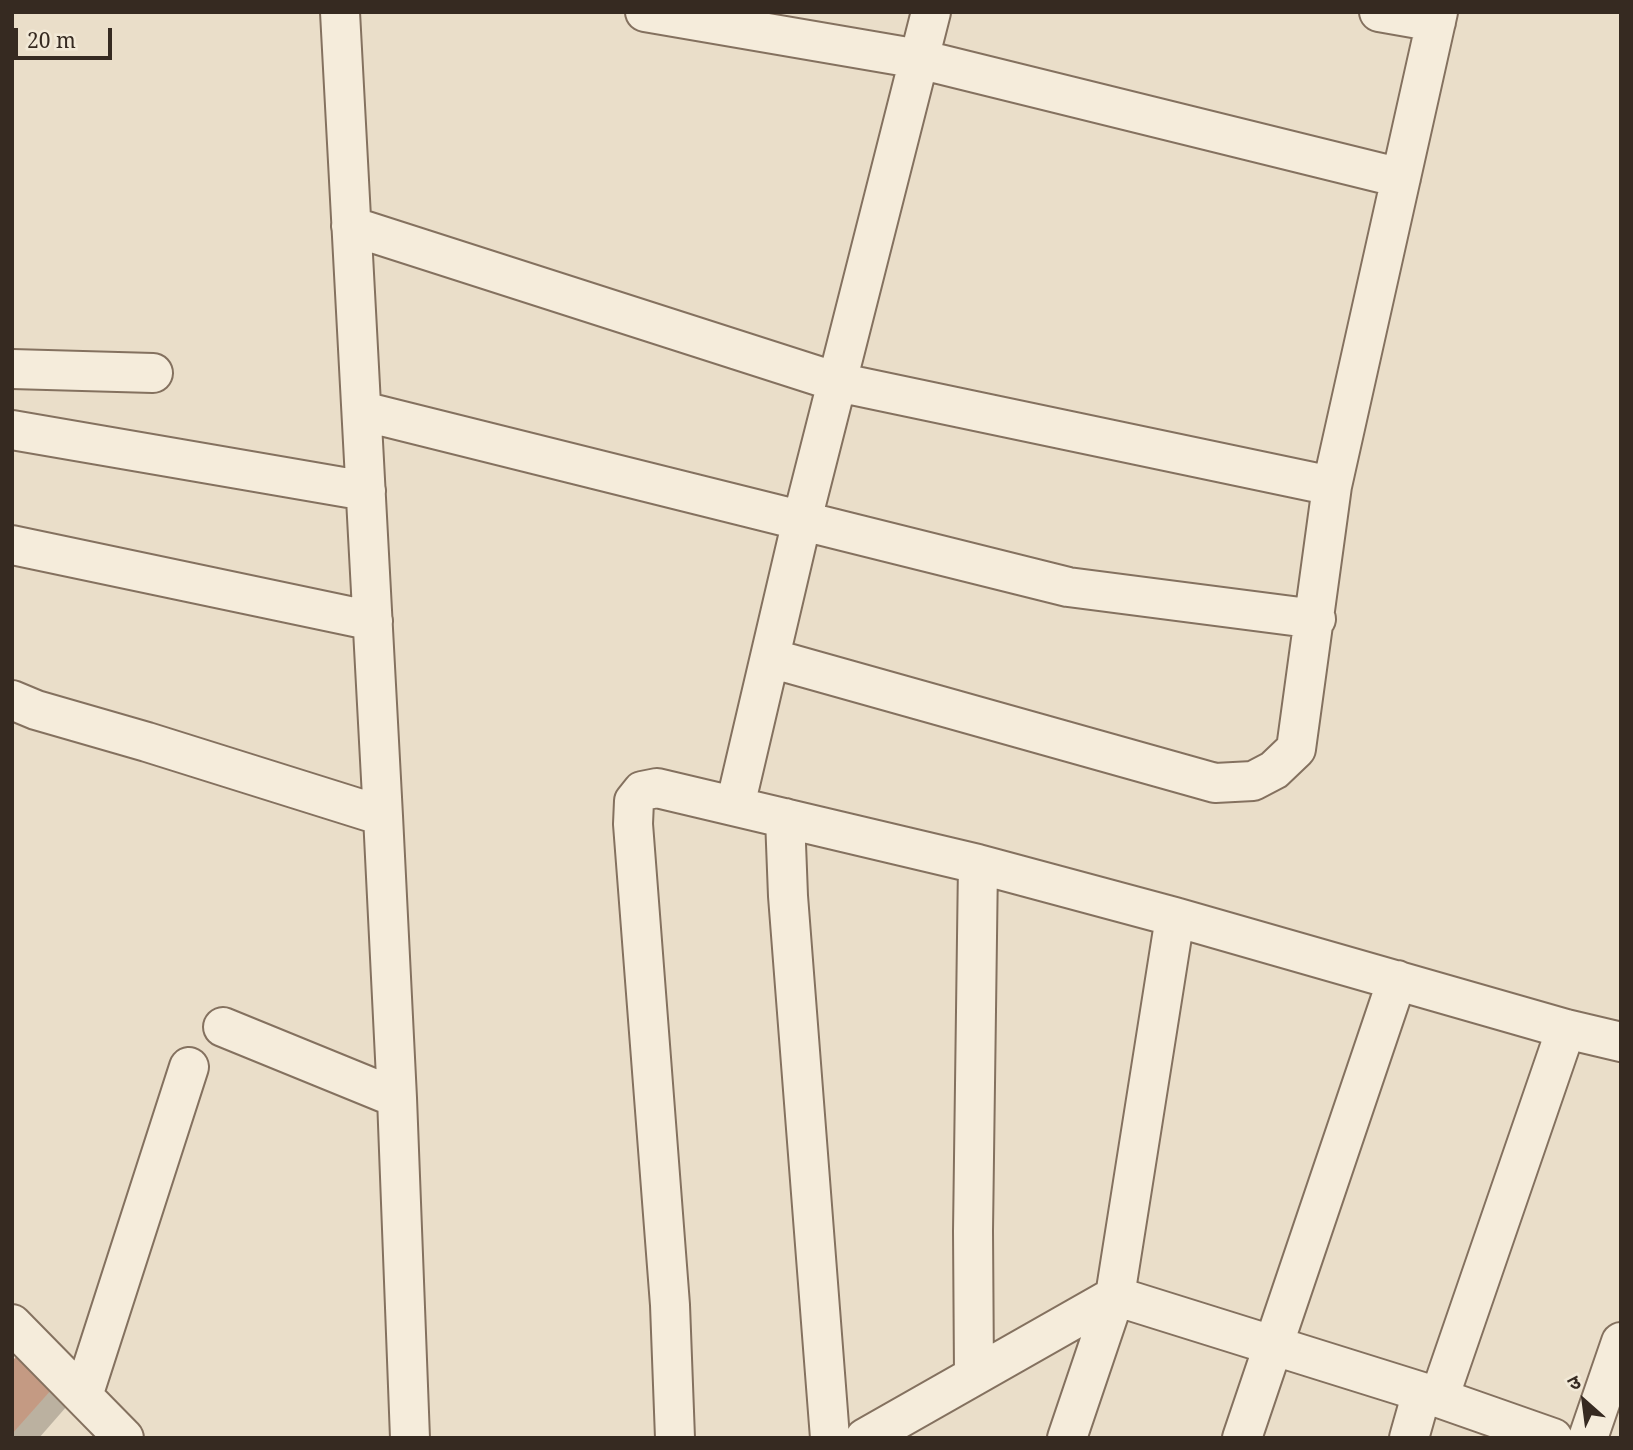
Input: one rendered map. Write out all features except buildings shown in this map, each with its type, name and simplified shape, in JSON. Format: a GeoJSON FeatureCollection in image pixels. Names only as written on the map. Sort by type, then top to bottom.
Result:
{"type":"FeatureCollection","features":[{"type":"Feature","properties":{"kind":"street"},"geometry":{"type":"LineString","coordinates":[[340,12],[397,1098],[410,1438]]}},
{"type":"Feature","properties":{"kind":"street"},"geometry":{"type":"LineString","coordinates":[[645,12],[919,59],[1401,178]]}},
{"type":"Feature","properties":{"kind":"street"},"geometry":{"type":"LineString","coordinates":[[735,806],[802,520],[931,12]]}},
{"type":"Feature","properties":{"kind":"street"},"geometry":{"type":"LineString","coordinates":[[770,658],[1215,783],[1253,781],[1274,769],[1296,749],[1316,619],[1332,486],[1437,17],[1379,12]]}},
{"type":"Feature","properties":{"kind":"street"},"geometry":{"type":"LineString","coordinates":[[351,226],[837,382],[1332,486]]}},
{"type":"Feature","properties":{"kind":"street"},"geometry":{"type":"LineString","coordinates":[[12,369],[153,373]]}},
{"type":"Feature","properties":{"kind":"street"},"geometry":{"type":"LineString","coordinates":[[362,411],[1068,587],[1316,619]]}},
{"type":"Feature","properties":{"kind":"street"},"geometry":{"type":"LineString","coordinates":[[12,430],[366,491]]}},
{"type":"Feature","properties":{"kind":"street"},"geometry":{"type":"LineString","coordinates":[[12,545],[373,621]]}},
{"type":"Feature","properties":{"kind":"street"},"geometry":{"type":"LineString","coordinates":[[12,700],[383,817]]}},
{"type":"Feature","properties":{"kind":"street"},"geometry":{"type":"LineString","coordinates":[[675,1438],[670,1305],[633,824],[634,801],[642,791],[657,788],[978,864],[1175,916],[1566,1029],[1621,1042]]}},
{"type":"Feature","properties":{"kind":"street"},"geometry":{"type":"LineString","coordinates":[[785,818],[788,896],[830,1438]]}},
{"type":"Feature","properties":{"kind":"street"},"geometry":{"type":"LineString","coordinates":[[974,1374],[973,1231],[978,864]]}},
{"type":"Feature","properties":{"kind":"street"},"geometry":{"type":"LineString","coordinates":[[1068,1438],[1115,1296],[1175,916]]}},
{"type":"Feature","properties":{"kind":"street"},"geometry":{"type":"LineString","coordinates":[[1242,1438],[1397,980]]}},
{"type":"Feature","properties":{"kind":"street"},"geometry":{"type":"LineString","coordinates":[[223,1027],[397,1098]]}},
{"type":"Feature","properties":{"kind":"street"},"geometry":{"type":"LineString","coordinates":[[1409,1438],[1431,1395],[1566,1029]]}},
{"type":"Feature","properties":{"kind":"street"},"geometry":{"type":"LineString","coordinates":[[83,1395],[189,1067]]}},
{"type":"Feature","properties":{"kind":"street"},"geometry":{"type":"LineString","coordinates":[[865,1438],[1115,1296],[1431,1395],[1553,1438]]}},
{"type":"Feature","properties":{"kind":"street"},"geometry":{"type":"LineString","coordinates":[[12,1324],[124,1438]]}},
{"type":"Feature","properties":{"kind":"street"},"geometry":{"type":"LineString","coordinates":[[1588,1438],[1621,1342]]}}]}
